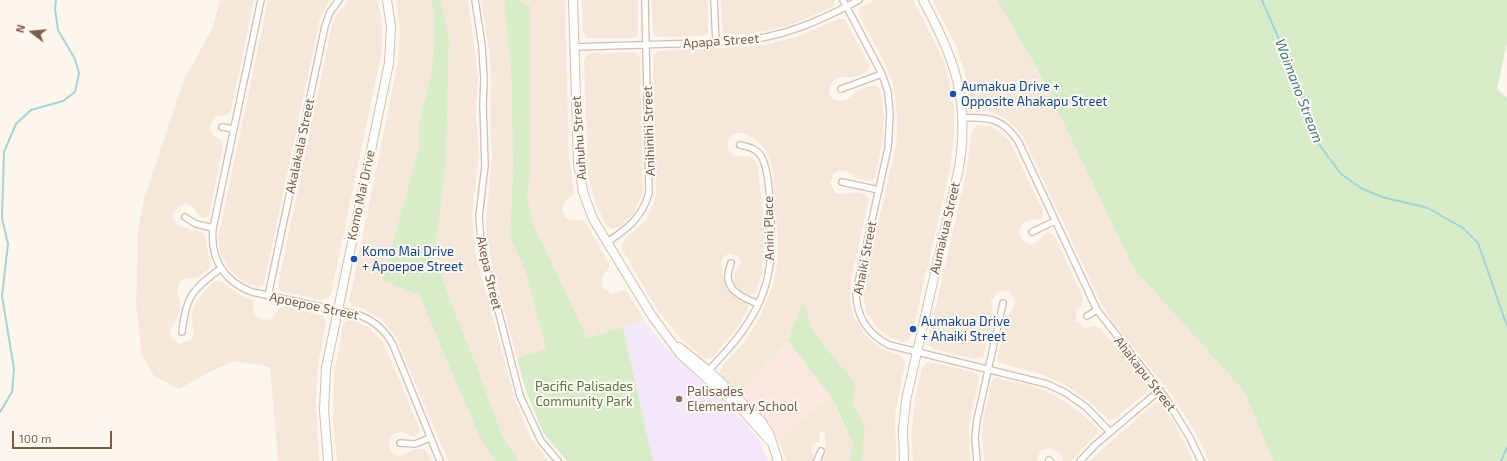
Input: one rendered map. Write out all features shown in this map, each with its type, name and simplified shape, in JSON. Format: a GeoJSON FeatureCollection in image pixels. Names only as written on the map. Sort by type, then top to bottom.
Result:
{"type":"FeatureCollection","features":[{"type":"Feature","properties":{"kind":"street","name":"Apoepoe Street"},"geometry":{"type":"LineString","coordinates":[[261,0],[213,228],[213,248],[220,269],[232,282],[243,289],[268,296],[365,317],[383,329],[392,345],[440,461]]}},
{"type":"Feature","properties":{"kind":"street","name":"Akalakala Street"},"geometry":{"type":"LineString","coordinates":[[268,296],[325,26],[330,12],[339,0]]}},
{"type":"Feature","properties":{"kind":"street","name":"Komo Mai Drive"},"geometry":{"type":"LineString","coordinates":[[328,461],[324,410],[329,348],[389,63],[391,27],[387,0]]}},
{"type":"Feature","properties":{"kind":"street","name":"Akepa Street"},"geometry":{"type":"LineString","coordinates":[[475,0],[484,71],[483,115],[485,166],[479,210],[481,243],[520,396],[541,441],[558,461]]}},
{"type":"Feature","properties":{"kind":"street","name":"Auhuhu Street"},"geometry":{"type":"LineString","coordinates":[[573,0],[580,174],[587,204],[606,243],[652,316],[675,345],[680,354],[706,373],[745,413],[770,441],[778,461]]}},
{"type":"Feature","properties":{"kind":"street","name":"Anihinihi Street"},"geometry":{"type":"LineString","coordinates":[[606,243],[633,224],[644,209],[649,193],[645,0]]}},
{"type":"Feature","properties":{"kind":"street"},"geometry":{"type":"LineString","coordinates":[[714,0],[716,43]]}},
{"type":"Feature","properties":{"kind":"street","name":"Ahaiki Street"},"geometry":{"type":"LineString","coordinates":[[843,0],[882,74],[888,92],[891,122],[888,148],[856,292],[858,309],[864,323],[881,341],[894,347],[1037,380],[1057,388],[1086,407],[1110,432]]}},
{"type":"Feature","properties":{"kind":"street","name":"Apapa Street"},"geometry":{"type":"LineString","coordinates":[[575,47],[716,43],[757,40],[788,33],[811,25],[859,0]]}},
{"type":"Feature","properties":{"kind":"street","name":"Aumakua Street"},"geometry":{"type":"LineString","coordinates":[[904,461],[903,440],[905,409],[959,168],[963,138],[963,118],[959,84],[952,58],[923,0]]}},
{"type":"Feature","properties":{"kind":"street"},"geometry":{"type":"LineString","coordinates":[[841,90],[882,74]]}},
{"type":"Feature","properties":{"kind":"street","name":"Ahakapu Street"},"geometry":{"type":"LineString","coordinates":[[963,118],[990,118],[1005,126],[1012,132],[1018,141],[1097,310],[1160,390],[1184,427],[1201,461]]}},
{"type":"Feature","properties":{"kind":"street"},"geometry":{"type":"LineString","coordinates":[[222,127],[233,129]]}},
{"type":"Feature","properties":{"kind":"street","name":"Anini Place"},"geometry":{"type":"LineString","coordinates":[[706,373],[742,332],[758,304],[767,281],[771,254],[767,173],[762,157],[759,153],[755,149],[740,145]]}},
{"type":"Feature","properties":{"kind":"street"},"geometry":{"type":"LineString","coordinates":[[842,182],[879,190]]}},
{"type":"Feature","properties":{"kind":"street"},"geometry":{"type":"LineString","coordinates":[[185,217],[196,224],[213,228]]}},
{"type":"Feature","properties":{"kind":"street"},"geometry":{"type":"LineString","coordinates":[[1032,232],[1055,221]]}},
{"type":"Feature","properties":{"kind":"street"},"geometry":{"type":"LineString","coordinates":[[731,263],[728,278],[730,285],[738,294],[758,304]]}},
{"type":"Feature","properties":{"kind":"street"},"geometry":{"type":"LineString","coordinates":[[182,332],[187,305],[192,292],[201,283],[220,269]]}},
{"type":"Feature","properties":{"kind":"street"},"geometry":{"type":"LineString","coordinates":[[977,461],[976,424],[1003,303]]}},
{"type":"Feature","properties":{"kind":"street"},"geometry":{"type":"LineString","coordinates":[[1087,316],[1097,310]]}},
{"type":"Feature","properties":{"kind":"street"},"geometry":{"type":"LineString","coordinates":[[1080,461],[1110,432],[1160,390]]}},
{"type":"Feature","properties":{"kind":"street"},"geometry":{"type":"LineString","coordinates":[[400,444],[415,444],[430,438]]}},
{"type":"Feature","properties":{"kind":"street"},"geometry":{"type":"LineString","coordinates":[[818,461],[821,451]]}},
{"type":"Feature","properties":{"kind":"shaded area"},"geometry":{"type":"Polygon","coordinates":[[[220,0],[254,0],[231,111],[227,115],[216,116],[210,124],[209,129],[213,135],[221,140],[223,145],[209,215],[206,218],[201,218],[193,207],[185,204],[178,207],[173,214],[174,220],[178,226],[201,232],[205,235],[210,265],[209,269],[197,278],[183,279],[178,284],[177,291],[180,300],[180,308],[176,320],[170,329],[170,335],[174,341],[180,344],[191,340],[194,334],[191,316],[195,304],[206,289],[215,281],[222,282],[238,294],[253,301],[255,315],[263,320],[272,319],[280,308],[284,306],[323,316],[326,322],[318,364],[316,399],[319,461],[278,461],[270,367],[235,361],[213,370],[179,389],[154,376],[142,356],[136,305],[138,231],[144,199],[183,82],[213,27],[220,0]]]}},
{"type":"Feature","properties":{"kind":"shaded area"},"geometry":{"type":"Polygon","coordinates":[[[268,0],[330,0],[320,18],[264,283],[259,287],[244,282],[229,269],[220,253],[218,239],[268,0]]]}},
{"type":"Feature","properties":{"kind":"shaded area"},"geometry":{"type":"Polygon","coordinates":[[[349,0],[378,0],[382,23],[382,50],[331,294],[328,298],[321,300],[280,291],[278,285],[332,25],[337,14],[349,0]]]}},
{"type":"Feature","properties":{"kind":"shaded area"},"geometry":{"type":"Polygon","coordinates":[[[396,0],[431,0],[434,13],[434,49],[432,70],[419,123],[419,148],[382,281],[419,295],[479,436],[495,461],[448,461],[395,335],[380,318],[364,309],[353,306],[349,301],[398,63],[400,28],[396,0]]]}},
{"type":"Feature","properties":{"kind":"shaded area"},"geometry":{"type":"Polygon","coordinates":[[[441,0],[468,0],[478,76],[476,115],[479,154],[472,215],[475,251],[515,400],[531,438],[549,461],[520,461],[503,438],[451,303],[440,269],[436,243],[446,163],[449,38],[441,0]]]}},
{"type":"Feature","properties":{"kind":"shaded area"},"geometry":{"type":"Polygon","coordinates":[[[481,0],[504,0],[506,8],[511,69],[513,168],[510,237],[525,270],[546,350],[517,358],[490,256],[486,224],[492,156],[490,120],[491,84],[490,55],[481,0]]]}},
{"type":"Feature","properties":{"kind":"shaded area"},"geometry":{"type":"Polygon","coordinates":[[[518,0],[565,0],[569,158],[574,191],[573,195],[563,204],[562,211],[565,217],[570,220],[581,220],[585,222],[609,264],[609,268],[601,278],[603,288],[612,294],[623,290],[627,292],[645,321],[587,338],[533,223],[527,195],[530,175],[530,6],[518,0]]]}},
{"type":"Feature","properties":{"kind":"shaded area"},"geometry":{"type":"Polygon","coordinates":[[[582,0],[638,0],[638,35],[633,38],[587,38],[583,31],[582,0]]]}},
{"type":"Feature","properties":{"kind":"shaded area"},"geometry":{"type":"Polygon","coordinates":[[[652,0],[708,0],[708,33],[703,36],[656,37],[653,32],[652,0]]]}},
{"type":"Feature","properties":{"kind":"shaded area"},"geometry":{"type":"Polygon","coordinates":[[[721,0],[835,1],[833,6],[826,10],[791,25],[765,31],[729,36],[724,34],[722,30],[721,0]]]}},
{"type":"Feature","properties":{"kind":"shaded area"},"geometry":{"type":"Polygon","coordinates":[[[874,0],[913,0],[942,57],[948,76],[954,109],[954,135],[950,169],[914,325],[909,340],[903,342],[890,338],[878,329],[866,312],[863,297],[864,284],[896,146],[897,128],[896,104],[892,81],[884,62],[858,13],[860,8],[874,0]]]}},
{"type":"Feature","properties":{"kind":"shaded area"},"geometry":{"type":"Polygon","coordinates":[[[933,0],[997,0],[1038,70],[1134,269],[1244,391],[1273,461],[1209,461],[1196,433],[1174,397],[1114,324],[1100,301],[1022,135],[1007,119],[994,113],[975,109],[971,105],[968,84],[957,48],[933,0]]]}},
{"type":"Feature","properties":{"kind":"shaded area"},"geometry":{"type":"Polygon","coordinates":[[[839,19],[844,19],[847,23],[870,67],[868,71],[855,77],[839,77],[834,80],[829,88],[830,95],[835,100],[844,101],[851,97],[856,91],[874,85],[878,86],[881,94],[884,117],[883,137],[875,178],[869,181],[858,179],[847,171],[839,170],[833,174],[830,183],[836,193],[842,194],[855,192],[865,194],[869,199],[851,280],[850,300],[854,318],[865,335],[880,348],[900,356],[905,362],[895,415],[896,461],[862,461],[865,426],[853,405],[855,383],[814,333],[803,302],[788,341],[739,393],[721,376],[720,370],[723,365],[742,345],[759,319],[772,287],[777,264],[778,240],[772,165],[764,148],[755,139],[743,133],[735,133],[729,138],[727,145],[729,151],[734,156],[752,157],[758,166],[765,237],[762,273],[756,292],[748,296],[740,291],[733,283],[734,274],[741,264],[739,257],[730,253],[722,258],[722,272],[726,283],[736,296],[748,304],[749,308],[735,331],[713,356],[708,359],[702,358],[677,334],[657,309],[621,248],[624,240],[641,225],[648,216],[656,196],[653,58],[655,53],[659,51],[760,46],[796,37],[839,19]]]}},
{"type":"Feature","properties":{"kind":"shaded area"},"geometry":{"type":"Polygon","coordinates":[[[635,52],[640,57],[643,192],[633,214],[621,226],[612,229],[606,225],[596,204],[588,174],[584,60],[586,56],[592,53],[635,52]]]}},
{"type":"Feature","properties":{"kind":"shaded area"},"geometry":{"type":"Polygon","coordinates":[[[977,125],[993,127],[1009,140],[1043,211],[1042,219],[1031,220],[1023,223],[1019,231],[1022,239],[1028,244],[1035,244],[1047,232],[1054,235],[1083,298],[1082,305],[1076,311],[1076,321],[1085,328],[1096,326],[1100,328],[1148,386],[1146,393],[1113,420],[1109,420],[1085,398],[1063,384],[1043,375],[998,362],[997,358],[1007,317],[1015,305],[1014,298],[1008,291],[998,292],[991,300],[993,317],[983,357],[975,359],[934,349],[930,346],[928,340],[966,174],[972,131],[977,125]]]}},
{"type":"Feature","properties":{"kind":"shaded area"},"geometry":{"type":"Polygon","coordinates":[[[352,320],[368,327],[383,341],[420,430],[417,436],[414,437],[401,432],[394,434],[389,439],[390,450],[395,455],[401,456],[415,449],[425,449],[433,461],[337,461],[333,421],[334,376],[343,325],[346,321],[352,320]]]}},
{"type":"Feature","properties":{"kind":"shaded area","name":"Palisades Elementary School"},"geometry":{"type":"Polygon","coordinates":[[[645,321],[664,346],[748,425],[761,444],[768,461],[653,461],[623,327],[645,321]]]}},
{"type":"Feature","properties":{"kind":"shaded area"},"geometry":{"type":"Polygon","coordinates":[[[788,341],[830,396],[778,440],[760,414],[739,393],[788,341]]]}},
{"type":"Feature","properties":{"kind":"shaded area"},"geometry":{"type":"Polygon","coordinates":[[[930,362],[974,372],[979,377],[969,427],[970,461],[913,461],[911,435],[915,400],[922,368],[925,364],[930,362]]]}},
{"type":"Feature","properties":{"kind":"shaded area"},"geometry":{"type":"Polygon","coordinates":[[[997,378],[1033,386],[1056,396],[1085,416],[1097,428],[1097,434],[1071,461],[1063,461],[1059,452],[1048,448],[1040,451],[1037,461],[984,461],[982,432],[984,417],[991,383],[993,379],[997,378]]]}},
{"type":"Feature","properties":{"kind":"shaded area"},"geometry":{"type":"Polygon","coordinates":[[[830,396],[853,444],[849,461],[822,461],[826,445],[824,431],[819,433],[819,442],[813,445],[811,453],[814,455],[814,461],[787,461],[778,440],[830,396]]]}},
{"type":"Feature","properties":{"kind":"shaded area"},"geometry":{"type":"Polygon","coordinates":[[[1159,402],[1162,404],[1173,421],[1193,461],[1089,461],[1154,404],[1159,402]]]}},
{"type":"Feature","properties":{"kind":"green space"},"geometry":{"type":"Polygon","coordinates":[[[431,0],[441,0],[449,38],[446,163],[436,243],[440,269],[451,303],[503,438],[520,461],[495,461],[479,436],[419,295],[382,281],[419,148],[419,123],[432,70],[434,49],[434,13],[431,0]]]}},
{"type":"Feature","properties":{"kind":"green space","name":"Pacific Palisades Community Park"},"geometry":{"type":"Polygon","coordinates":[[[504,0],[518,0],[530,6],[530,175],[527,195],[533,223],[587,338],[623,327],[653,461],[567,461],[543,432],[525,388],[517,358],[546,349],[525,270],[510,237],[513,168],[511,69],[504,0]]]}},
{"type":"Feature","properties":{"kind":"green space"},"geometry":{"type":"Polygon","coordinates":[[[997,0],[1507,0],[1507,43],[1497,89],[1507,98],[1507,461],[1273,461],[1244,391],[1134,269],[1038,70],[997,0]]]}},
{"type":"Feature","properties":{"kind":"green space"},"geometry":{"type":"Polygon","coordinates":[[[803,301],[814,333],[855,383],[853,405],[865,426],[862,461],[849,461],[853,444],[837,409],[830,396],[788,341],[803,301]]]}},
{"type":"Feature","properties":{"kind":"waterway"},"geometry":{"type":"LineString","coordinates":[[0,412],[12,392],[14,369],[2,296],[8,244],[2,218],[4,152],[16,124],[31,110],[63,101],[75,92],[79,73],[75,59],[58,30],[55,9],[56,0]]}},
{"type":"Feature","properties":{"kind":"waterway","name":"Waimano Stream"},"geometry":{"type":"LineString","coordinates":[[1262,0],[1297,81],[1318,143],[1341,174],[1361,188],[1382,197],[1428,208],[1463,228],[1478,243],[1507,326]]}},
{"type":"Feature","properties":{"kind":"waterway","name":"Waimano Stream"},"geometry":{"type":"LineString","coordinates":[[1501,461],[1507,447]]}},
{"type":"Feature","properties":{"kind":"place","name":"Aumakua Drive + Opposite Ahakapu Street"},"geometry":{"type":"Point","coordinates":[953,94]}},
{"type":"Feature","properties":{"kind":"place","name":"Komo Mai Drive + Apoepoe Street"},"geometry":{"type":"Point","coordinates":[354,259]}},
{"type":"Feature","properties":{"kind":"place","name":"Aumakua Drive + Ahaiki Street"},"geometry":{"type":"Point","coordinates":[913,329]}},
{"type":"Feature","properties":{"kind":"place","name":"Palisades Elementary School"},"geometry":{"type":"Point","coordinates":[679,399]}}]}
